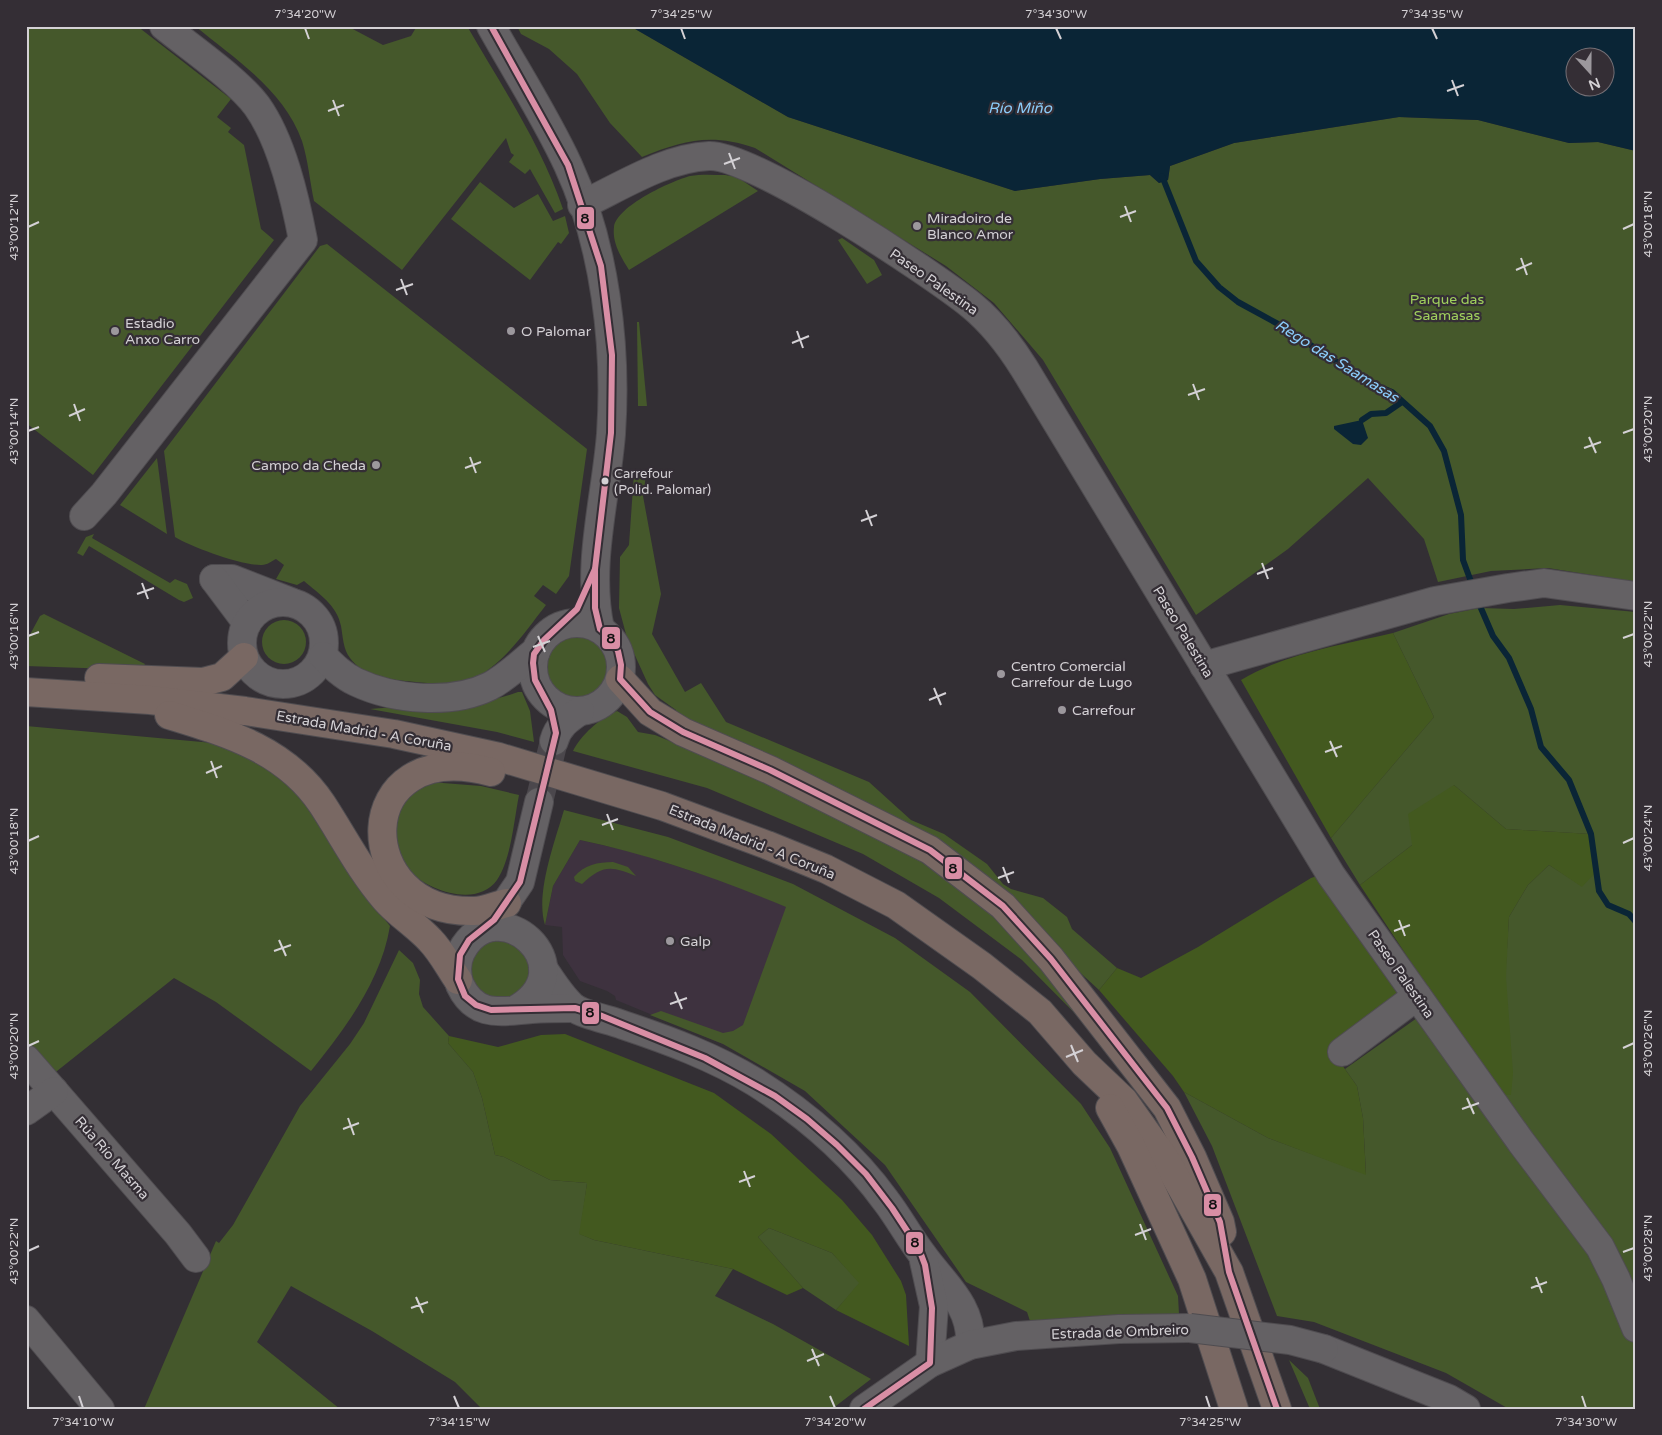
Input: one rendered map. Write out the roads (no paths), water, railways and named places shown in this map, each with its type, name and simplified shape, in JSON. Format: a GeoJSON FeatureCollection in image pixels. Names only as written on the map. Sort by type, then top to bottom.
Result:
{"type":"FeatureCollection","features":[{"type":"Feature","properties":{"kind":"highway"},"geometry":{"type":"LineString","coordinates":[[26,677],[202,682],[222,677],[244,657]]}},
{"type":"Feature","properties":{"kind":"highway"},"geometry":{"type":"LineString","coordinates":[[620,679],[650,712],[683,732],[770,770],[930,850],[1002,906],[1051,959],[1167,1108],[1192,1157],[1220,1222],[1229,1272]]}},
{"type":"Feature","properties":{"kind":"highway","name":"Estrada Madrid - A Coruña"},"geometry":{"type":"LineString","coordinates":[[26,692],[150,700],[245,711],[394,734],[499,756],[662,806],[767,845],[826,869],[896,906],[982,966],[1040,1012],[1084,1063],[1124,1101],[1167,1162],[1229,1272],[1277,1409]]}},
{"type":"Feature","properties":{"kind":"highway"},"geometry":{"type":"LineString","coordinates":[[150,700],[168,715],[216,729],[250,743],[295,772],[321,803],[347,845],[386,900],[431,940],[458,980]]}},
{"type":"Feature","properties":{"kind":"highway"},"geometry":{"type":"LineString","coordinates":[[514,892],[476,912],[452,910],[424,899],[405,885],[389,865],[383,847],[381,829],[384,814],[392,797],[401,784],[413,775],[452,766],[480,769],[520,779],[569,776]]}},
{"type":"Feature","properties":{"kind":"highway"},"geometry":{"type":"LineString","coordinates":[[1084,1063],[1131,1146],[1192,1279],[1234,1409]]}},
{"type":"Feature","properties":{"kind":"street"},"geometry":{"type":"LineString","coordinates":[[84,516],[104,494],[303,240],[288,176],[277,146],[257,106],[240,88],[164,26]]}},
{"type":"Feature","properties":{"kind":"street"},"geometry":{"type":"LineString","coordinates":[[491,26],[568,165],[601,266],[612,355],[611,433],[595,569],[595,608],[600,629]]}},
{"type":"Feature","properties":{"kind":"street","name":"Paseo Palestina"},"geometry":{"type":"LineString","coordinates":[[582,205],[672,163],[710,156],[732,159],[775,179],[952,291],[987,320],[1012,348],[1331,875],[1521,1142],[1600,1248],[1616,1279],[1636,1328]]}},
{"type":"Feature","properties":{"kind":"street"},"geometry":{"type":"LineString","coordinates":[[562,626],[581,602],[595,569]]}},
{"type":"Feature","properties":{"kind":"street"},"geometry":{"type":"LineString","coordinates":[[247,623],[214,579],[232,579],[305,608],[319,623],[325,642],[323,656],[317,668],[308,677],[296,683],[271,683],[259,677],[250,668],[244,657],[242,640],[247,623],[255,613],[266,606],[279,602],[292,603]]}},
{"type":"Feature","properties":{"kind":"street"},"geometry":{"type":"LineString","coordinates":[[1204,666],[1435,601],[1508,588],[1544,583],[1636,596]]}},
{"type":"Feature","properties":{"kind":"street"},"geometry":{"type":"LineString","coordinates":[[323,656],[344,675],[368,687],[405,695],[441,697],[462,695],[490,686],[501,680],[536,651],[546,635],[562,626],[575,623],[588,624],[600,629],[611,638],[618,651],[621,665],[620,679],[614,691],[605,701],[593,708],[580,711],[566,710],[554,705],[543,695]]}},
{"type":"Feature","properties":{"kind":"street"},"geometry":{"type":"LineString","coordinates":[[536,651],[533,674],[551,710],[555,737],[565,721],[580,711]]}},
{"type":"Feature","properties":{"kind":"street"},"geometry":{"type":"LineString","coordinates":[[486,930],[514,892],[539,802]]}},
{"type":"Feature","properties":{"kind":"street"},"geometry":{"type":"LineString","coordinates":[[514,892],[527,936]]}},
{"type":"Feature","properties":{"kind":"street"},"geometry":{"type":"LineString","coordinates":[[516,1010],[527,1004],[536,994],[542,982],[543,968],[536,946],[527,936],[515,929],[500,927],[475,935],[466,944],[460,955],[457,968],[458,980],[464,993],[474,1004],[487,1011],[501,1013],[516,1010],[574,1008],[624,1025],[712,1060],[753,1081],[788,1104],[862,1171],[886,1199],[923,1256],[944,1299],[971,1331],[967,1346]]}},
{"type":"Feature","properties":{"kind":"street"},"geometry":{"type":"LineString","coordinates":[[543,968],[574,1008]]}},
{"type":"Feature","properties":{"kind":"street"},"geometry":{"type":"LineString","coordinates":[[1342,1052],[1417,996]]}},
{"type":"Feature","properties":{"kind":"street","name":"Rúa Río Masma"},"geometry":{"type":"LineString","coordinates":[[26,1059],[178,1234],[196,1258]]}},
{"type":"Feature","properties":{"kind":"street"},"geometry":{"type":"LineString","coordinates":[[26,1111],[54,1091]]}},
{"type":"Feature","properties":{"kind":"street"},"geometry":{"type":"LineString","coordinates":[[944,1299],[1016,1336]]}},
{"type":"Feature","properties":{"kind":"street"},"geometry":{"type":"LineString","coordinates":[[930,1363],[944,1299]]}},
{"type":"Feature","properties":{"kind":"street"},"geometry":{"type":"LineString","coordinates":[[26,1320],[100,1409]]}},
{"type":"Feature","properties":{"kind":"street","name":"Estrada de Ombreiro"},"geometry":{"type":"LineString","coordinates":[[864,1409],[930,1363],[967,1346],[1016,1336],[1119,1329],[1190,1328],[1290,1340],[1324,1349],[1449,1399],[1466,1409]]}},
{"type":"Feature","properties":{"kind":"water","name":"Río Miño"},"geometry":{"type":"Polygon","coordinates":[[[630,26],[1636,26],[1636,151],[1598,142],[1569,143],[1478,120],[1399,117],[1234,143],[1170,166],[1168,180],[1159,183],[1150,175],[1100,179],[1015,191],[788,117],[630,26]]]}},
{"type":"Feature","properties":{"kind":"water"},"geometry":{"type":"Polygon","coordinates":[[[1362,420],[1368,438],[1361,445],[1353,444],[1334,429],[1334,426],[1362,420]]]}},
{"type":"Feature","properties":{"kind":"waterway","name":"Rego das Saamasas"},"geometry":{"type":"LineString","coordinates":[[1162,176],[1196,261],[1219,287],[1238,302],[1278,324],[1368,382],[1392,392],[1430,426],[1444,451],[1461,515],[1463,560],[1473,587]]}},
{"type":"Feature","properties":{"kind":"waterway"},"geometry":{"type":"LineString","coordinates":[[1362,420],[1371,414],[1386,413],[1402,402]]}},
{"type":"Feature","properties":{"kind":"waterway","name":"Rego das Saamasas"},"geometry":{"type":"LineString","coordinates":[[1477,599],[1493,636],[1509,658],[1531,709],[1541,747],[1569,780],[1591,834],[1599,891],[1608,905],[1629,914],[1636,922]]}},
{"type":"Feature","properties":{"kind":"tunnel"},"geometry":{"type":"LineString","coordinates":[[539,802],[554,741]]}},
{"type":"Feature","properties":{"kind":"place","name":"Miradoiro de Blanco Amor"},"geometry":{"type":"Point","coordinates":[917,226]}},
{"type":"Feature","properties":{"kind":"place","name":"Estadio Anxo Carro"},"geometry":{"type":"Point","coordinates":[115,331]}},
{"type":"Feature","properties":{"kind":"place","name":"O Palomar"},"geometry":{"type":"Point","coordinates":[511,331]}},
{"type":"Feature","properties":{"kind":"place","name":"Campo da Cheda"},"geometry":{"type":"Point","coordinates":[376,465]}},
{"type":"Feature","properties":{"kind":"place","name":"Carrefour (Polid. Palomar)"},"geometry":{"type":"Point","coordinates":[605,481]}},
{"type":"Feature","properties":{"kind":"place","name":"Centro Comercial Carrefour de Lugo"},"geometry":{"type":"Point","coordinates":[1001,674]}},
{"type":"Feature","properties":{"kind":"place","name":"Carrefour"},"geometry":{"type":"Point","coordinates":[1062,710]}},
{"type":"Feature","properties":{"kind":"place","name":"Galp"},"geometry":{"type":"Point","coordinates":[670,941]}},
{"type":"Feature","properties":{"kind":"park label","name":"Parque das Saamasas"},"geometry":{"type":"Point","coordinates":[1447,308]}}]}
